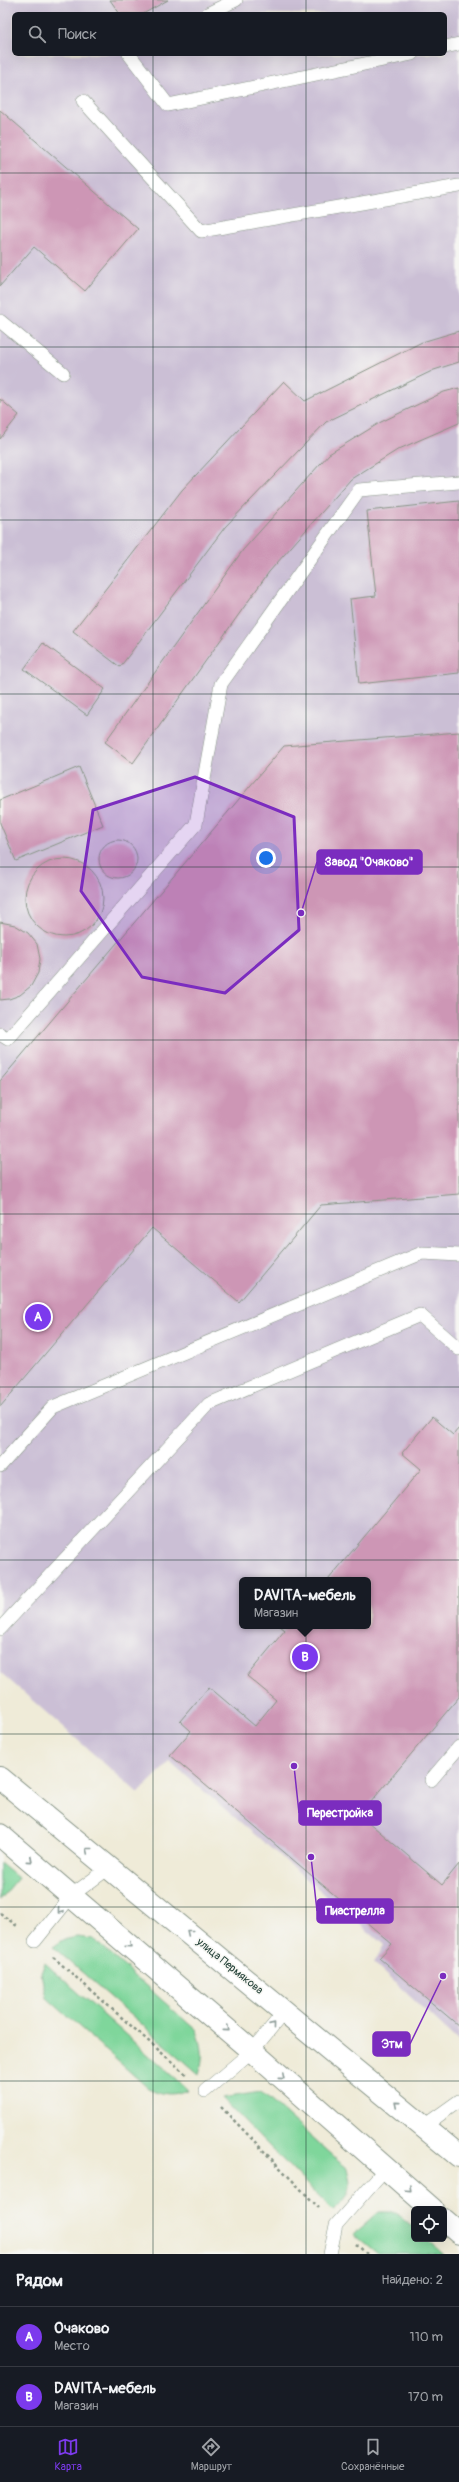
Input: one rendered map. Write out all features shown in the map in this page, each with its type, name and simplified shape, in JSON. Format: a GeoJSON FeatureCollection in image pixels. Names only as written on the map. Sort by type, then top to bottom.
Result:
{"type":"FeatureCollection","features":[{"type":"Feature","properties":{"kind":"street","name":"улица Пермякова"},"geometry":{"type":"LineString","coordinates":[[0,1778],[285,2011],[459,2156]]}},
{"type":"Feature","properties":{"kind":"street"},"geometry":{"type":"LineString","coordinates":[[0,1835],[72,1895],[429,2206]]}},
{"type":"Feature","properties":{"kind":"street"},"geometry":{"type":"LineString","coordinates":[[447,2223],[459,2233]]}},
{"type":"Feature","properties":{"kind":"lane"},"geometry":{"type":"LineString","coordinates":[[211,12],[236,0]]}},
{"type":"Feature","properties":{"kind":"lane"},"geometry":{"type":"LineString","coordinates":[[447,47],[459,44]]}},
{"type":"Feature","properties":{"kind":"lane"},"geometry":{"type":"LineString","coordinates":[[131,56],[168,105],[402,56]]}},
{"type":"Feature","properties":{"kind":"lane"},"geometry":{"type":"LineString","coordinates":[[83,101],[201,231],[459,186]]}},
{"type":"Feature","properties":{"kind":"lane"},"geometry":{"type":"LineString","coordinates":[[0,321],[63,373]]}},
{"type":"Feature","properties":{"kind":"lane"},"geometry":{"type":"LineString","coordinates":[[0,1034],[8,1039],[196,824],[221,684],[359,490],[459,482]]}},
{"type":"Feature","properties":{"kind":"lane"},"geometry":{"type":"LineString","coordinates":[[0,1466],[53,1407],[422,1254],[459,1255]]}},
{"type":"Feature","properties":{"kind":"lane"},"geometry":{"type":"LineString","coordinates":[[0,1629],[209,1404],[420,1315],[459,1349]]}},
{"type":"Feature","properties":{"kind":"lane"},"geometry":{"type":"LineString","coordinates":[[431,1780],[459,1747]]}},
{"type":"Feature","properties":{"kind":"lane"},"geometry":{"type":"LineString","coordinates":[[35,1941],[72,1895],[110,1867]]}},
{"type":"Feature","properties":{"kind":"lane"},"geometry":{"type":"LineString","coordinates":[[206,2091],[252,2051],[285,2011]]}},
{"type":"Feature","properties":{"kind":"lane"},"geometry":{"type":"LineString","coordinates":[[424,2126],[459,2101]]}},
{"type":"Feature","properties":{"kind":"lane"},"geometry":{"type":"LineString","coordinates":[[330,2254],[336,2225],[386,2168]]}},
{"type":"Feature","properties":{"kind":"highlighted area"},"geometry":{"type":"Polygon","coordinates":[[[195,777],[294,817],[299,930],[225,993],[142,977],[81,891],[93,810],[195,777]]]}},
{"type":"Feature","properties":{"kind":"shaded area"},"geometry":{"type":"Polygon","coordinates":[[[0,0],[459,0],[459,2042],[374,1963],[384,1945],[170,1762],[138,1793],[0,1672],[0,0]]]}},
{"type":"Feature","properties":{"kind":"green space"},"geometry":{"type":"Polygon","coordinates":[[[0,1863],[18,1878],[0,1900],[0,1863]]]}},
{"type":"Feature","properties":{"kind":"green space"},"geometry":{"type":"Polygon","coordinates":[[[77,1937],[93,1939],[197,2031],[201,2042],[202,2052],[202,2062],[199,2074],[53,1947],[63,1940],[77,1937]]]}},
{"type":"Feature","properties":{"kind":"green space"},"geometry":{"type":"Polygon","coordinates":[[[45,1963],[188,2090],[168,2094],[148,2088],[46,1997],[41,1973],[45,1963]]]}},
{"type":"Feature","properties":{"kind":"green space"},"geometry":{"type":"Polygon","coordinates":[[[261,2092],[347,2169],[350,2183],[349,2193],[333,2211],[222,2098],[261,2092]]]}},
{"type":"Feature","properties":{"kind":"green space"},"geometry":{"type":"Polygon","coordinates":[[[379,2212],[396,2212],[411,2225],[411,2242],[430,2242],[444,2254],[378,2254],[354,2234],[379,2212]]]}},
{"type":"Feature","properties":{"kind":"building"},"geometry":{"type":"Polygon","coordinates":[[[110,0],[168,0],[147,12],[119,12],[110,0]]]}},
{"type":"Feature","properties":{"kind":"building"},"geometry":{"type":"Polygon","coordinates":[[[0,110],[138,229],[85,291],[34,247],[0,286],[0,110]]]}},
{"type":"Feature","properties":{"kind":"building"},"geometry":{"type":"Polygon","coordinates":[[[459,331],[459,362],[434,370],[326,422],[225,527],[120,667],[73,631],[182,490],[284,381],[305,401],[422,342],[459,331]]]}},
{"type":"Feature","properties":{"kind":"building"},"geometry":{"type":"Polygon","coordinates":[[[459,388],[459,423],[399,449],[351,479],[269,572],[133,763],[105,742],[243,550],[329,454],[381,422],[444,392],[459,388]]]}},
{"type":"Feature","properties":{"kind":"building"},"geometry":{"type":"Polygon","coordinates":[[[0,399],[19,415],[0,439],[0,399]]]}},
{"type":"Feature","properties":{"kind":"building"},"geometry":{"type":"Polygon","coordinates":[[[459,501],[459,673],[359,684],[350,599],[376,596],[367,511],[459,501]]]}},
{"type":"Feature","properties":{"kind":"building"},"geometry":{"type":"Polygon","coordinates":[[[43,643],[105,689],[87,715],[24,669],[43,643]]]}},
{"type":"Feature","properties":{"kind":"building"},"geometry":{"type":"Polygon","coordinates":[[[459,732],[459,1194],[321,1205],[239,1302],[152,1228],[0,1407],[0,1081],[284,746],[459,732]]]}},
{"type":"Feature","properties":{"kind":"building"},"geometry":{"type":"Polygon","coordinates":[[[79,767],[103,825],[16,861],[0,823],[0,800],[79,767]]]}},
{"type":"Feature","properties":{"kind":"building"},"geometry":{"type":"Polygon","coordinates":[[[114,840],[122,840],[132,845],[136,852],[136,866],[132,873],[122,878],[114,878],[104,873],[102,870],[99,863],[99,855],[104,845],[107,843],[114,840]]]}},
{"type":"Feature","properties":{"kind":"building"},"geometry":{"type":"Polygon","coordinates":[[[64,859],[79,862],[91,871],[100,883],[103,898],[100,913],[91,925],[79,934],[64,937],[49,934],[37,925],[28,913],[25,898],[28,883],[37,871],[49,862],[64,859]]]}},
{"type":"Feature","properties":{"kind":"building"},"geometry":{"type":"Polygon","coordinates":[[[0,922],[15,925],[28,933],[37,944],[40,959],[38,973],[31,986],[20,995],[9,999],[0,1000],[0,922]]]}},
{"type":"Feature","properties":{"kind":"building"},"geometry":{"type":"Polygon","coordinates":[[[432,1417],[453,1435],[459,1428],[459,1697],[360,1815],[442,1885],[459,1864],[459,2026],[379,1958],[392,1944],[170,1755],[191,1731],[180,1721],[209,1687],[255,1726],[276,1700],[247,1676],[285,1630],[284,1629],[371,1629],[371,1577],[331,1577],[421,1469],[402,1453],[432,1417]]]}},
{"type":"Feature","properties":{"kind":"place","name":"Завод \"Очаково\""},"geometry":{"type":"Point","coordinates":[301,913]}},
{"type":"Feature","properties":{"kind":"place","name":"Очаково"},"geometry":{"type":"Point","coordinates":[38,1317]}},
{"type":"Feature","properties":{"kind":"place","name":"DAVITA-мебель"},"geometry":{"type":"Point","coordinates":[305,1657]}},
{"type":"Feature","properties":{"kind":"place","name":"Перестройка"},"geometry":{"type":"Point","coordinates":[294,1766]}},
{"type":"Feature","properties":{"kind":"place","name":"Пиастрелла"},"geometry":{"type":"Point","coordinates":[311,1857]}},
{"type":"Feature","properties":{"kind":"place","name":"Этм"},"geometry":{"type":"Point","coordinates":[443,1976]}}]}
